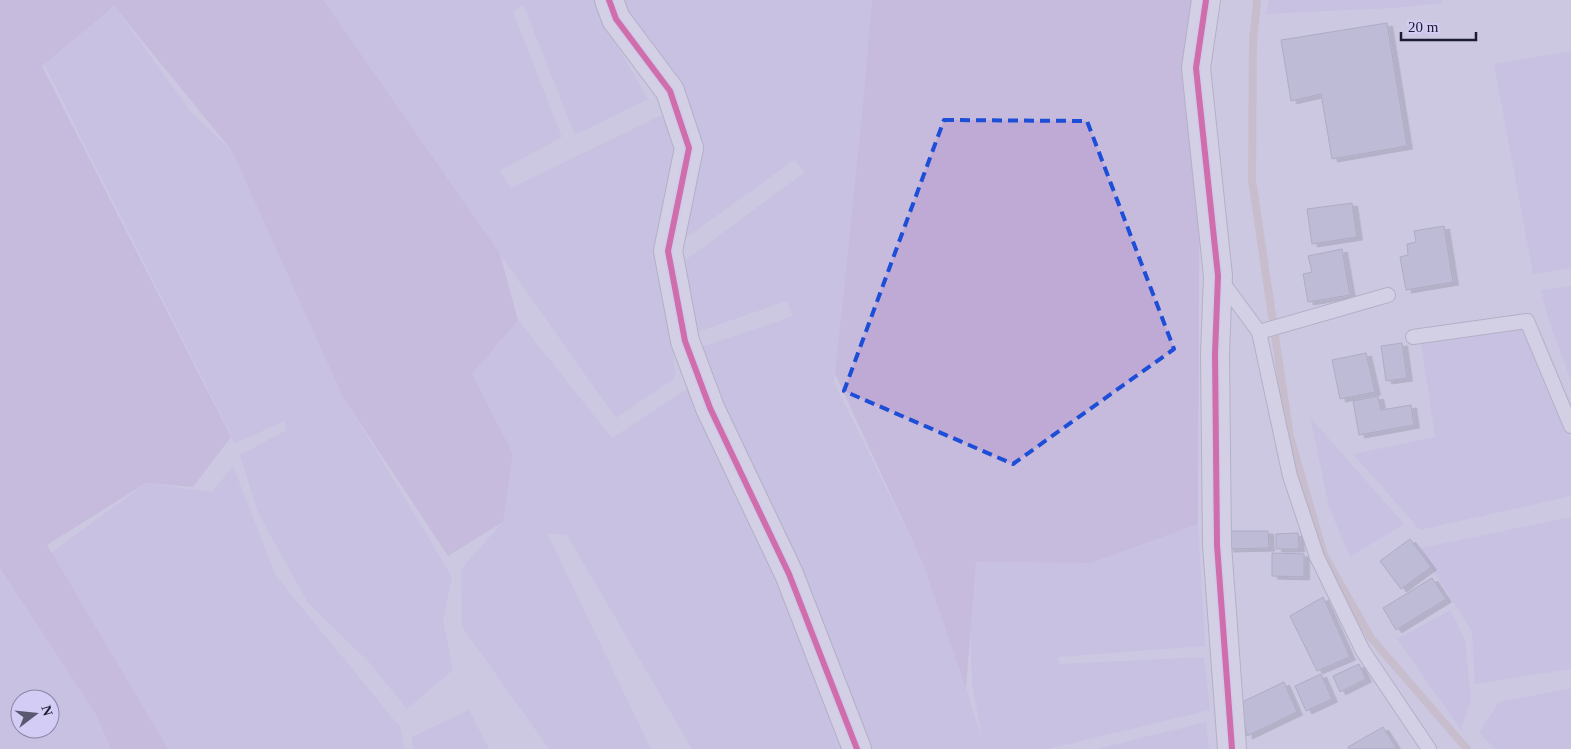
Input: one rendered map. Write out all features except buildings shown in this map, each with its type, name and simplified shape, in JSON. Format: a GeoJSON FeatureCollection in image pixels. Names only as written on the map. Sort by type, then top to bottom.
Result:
{"type":"FeatureCollection","features":[{"type":"Feature","properties":{"kind":"street"},"geometry":{"type":"LineString","coordinates":[[609,0],[616,19],[670,91],[689,148],[668,251],[685,341],[710,408],[789,574],[857,749]]}},
{"type":"Feature","properties":{"kind":"street"},"geometry":{"type":"LineString","coordinates":[[1206,0],[1196,68],[1218,276],[1215,354],[1217,545],[1232,749]]}},
{"type":"Feature","properties":{"kind":"lane"},"geometry":{"type":"LineString","coordinates":[[1218,276],[1260,331],[1290,476],[1317,557],[1363,651],[1429,749]]}},
{"type":"Feature","properties":{"kind":"lane"},"geometry":{"type":"LineString","coordinates":[[1260,331],[1388,295]]}},
{"type":"Feature","properties":{"kind":"lane"},"geometry":{"type":"LineString","coordinates":[[1413,337],[1527,322],[1571,426]]}},
{"type":"Feature","properties":{"kind":"highlighted area"},"geometry":{"type":"Polygon","coordinates":[[[944,120],[1087,121],[1174,349],[1013,464],[844,391],[944,120]]]}},
{"type":"Feature","properties":{"kind":"shaded area"},"geometry":{"type":"Polygon","coordinates":[[[0,0],[323,0],[500,254],[518,320],[472,374],[513,454],[503,522],[448,556],[343,397],[232,151],[114,6],[42,66],[231,437],[193,487],[146,483],[47,545],[168,749],[111,749],[97,716],[0,568],[0,0]]]}},
{"type":"Feature","properties":{"kind":"shaded area"},"geometry":{"type":"Polygon","coordinates":[[[312,0],[600,0],[607,28],[648,99],[575,135],[523,4],[513,12],[562,137],[499,171],[511,188],[662,115],[682,139],[608,0],[872,0],[861,133],[834,382],[937,592],[983,743],[972,684],[969,594],[976,562],[1091,563],[1198,524],[1205,646],[1058,657],[1059,664],[1204,657],[1210,710],[1047,749],[692,749],[567,535],[547,533],[651,749],[549,749],[462,627],[461,569],[503,522],[513,454],[472,374],[518,320],[612,438],[699,381],[689,351],[793,316],[787,301],[694,333],[672,270],[805,172],[794,160],[668,251],[675,378],[616,418],[482,229],[312,0]]]}},
{"type":"Feature","properties":{"kind":"shaded area"},"geometry":{"type":"Polygon","coordinates":[[[872,0],[1206,0],[1200,92],[1198,524],[1091,563],[976,562],[966,688],[924,566],[835,374],[862,117],[872,0]]]}},
{"type":"Feature","properties":{"kind":"shaded area"},"geometry":{"type":"Polygon","coordinates":[[[1269,0],[1441,0],[1442,3],[1393,8],[1266,14],[1269,0]]]}},
{"type":"Feature","properties":{"kind":"shaded area"},"geometry":{"type":"Polygon","coordinates":[[[114,6],[191,112],[232,151],[343,396],[452,577],[443,620],[453,670],[407,709],[368,661],[308,603],[258,513],[240,455],[286,430],[285,421],[235,443],[44,64],[114,6]]]}},
{"type":"Feature","properties":{"kind":"shaded area"},"geometry":{"type":"Polygon","coordinates":[[[1571,51],[1571,268],[1533,274],[1494,64],[1571,51]]]}},
{"type":"Feature","properties":{"kind":"shaded area"},"geometry":{"type":"Polygon","coordinates":[[[1571,286],[1571,381],[1548,318],[1541,290],[1571,286]]]}},
{"type":"Feature","properties":{"kind":"shaded area"},"geometry":{"type":"Polygon","coordinates":[[[1519,314],[1571,439],[1571,496],[1420,530],[1353,454],[1435,437],[1419,329],[1519,314]]]}},
{"type":"Feature","properties":{"kind":"shaded area"},"geometry":{"type":"Polygon","coordinates":[[[1310,417],[1404,524],[1350,557],[1329,507],[1310,417]]]}},
{"type":"Feature","properties":{"kind":"shaded area"},"geometry":{"type":"Polygon","coordinates":[[[233,466],[276,576],[400,727],[405,749],[158,749],[36,564],[146,483],[212,492],[233,466]]]}},
{"type":"Feature","properties":{"kind":"shaded area"},"geometry":{"type":"Polygon","coordinates":[[[1571,517],[1571,669],[1475,684],[1472,632],[1421,548],[1571,517]]]}},
{"type":"Feature","properties":{"kind":"shaded area"},"geometry":{"type":"Polygon","coordinates":[[[0,568],[97,716],[111,749],[0,749],[0,568]]]}},
{"type":"Feature","properties":{"kind":"shaded area"},"geometry":{"type":"Polygon","coordinates":[[[1450,610],[1465,640],[1471,700],[1461,730],[1397,639],[1450,610]]]}},
{"type":"Feature","properties":{"kind":"shaded area"},"geometry":{"type":"Polygon","coordinates":[[[1571,688],[1571,749],[1496,749],[1479,733],[1499,702],[1571,688]]]}},
{"type":"Feature","properties":{"kind":"shaded area"},"geometry":{"type":"Polygon","coordinates":[[[469,710],[489,749],[413,749],[412,737],[469,710]]]}},
{"type":"Feature","properties":{"kind":"shaded area"},"geometry":{"type":"Polygon","coordinates":[[[1206,722],[1209,749],[1096,749],[1206,722]]]}},
{"type":"Feature","properties":{"kind":"waterway"},"geometry":{"type":"LineString","coordinates":[[1257,0],[1253,41],[1252,180],[1290,437],[1324,555],[1371,638],[1467,749]]}},
{"type":"Feature","properties":{"kind":"cycle path"},"geometry":{"type":"LineString","coordinates":[[609,0],[616,19],[670,91],[689,148],[668,251],[685,341],[710,408],[789,574],[857,749]]}},
{"type":"Feature","properties":{"kind":"cycle path"},"geometry":{"type":"LineString","coordinates":[[1206,0],[1196,68],[1218,276],[1215,354],[1217,545],[1232,749]]}}]}
